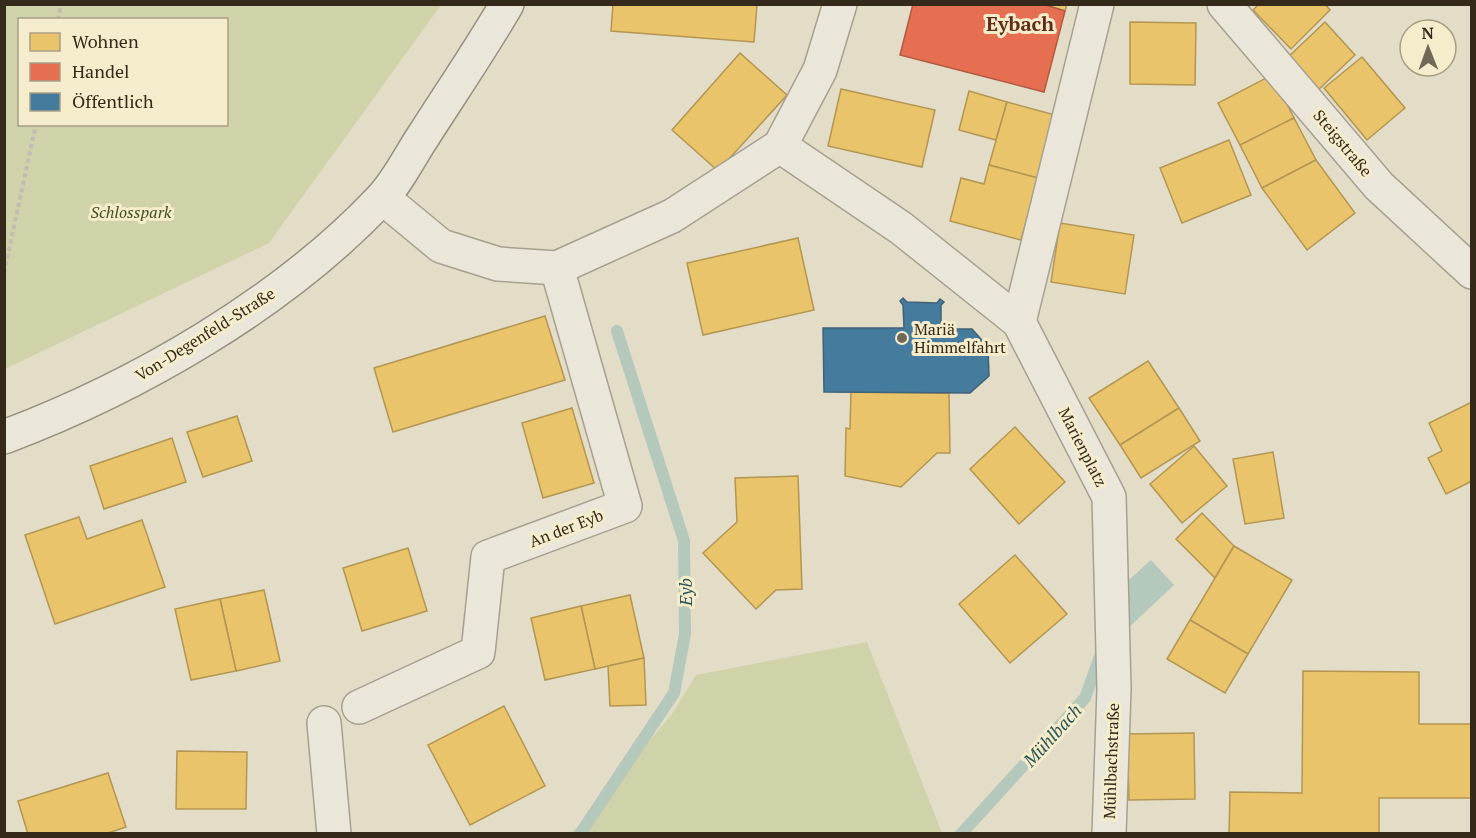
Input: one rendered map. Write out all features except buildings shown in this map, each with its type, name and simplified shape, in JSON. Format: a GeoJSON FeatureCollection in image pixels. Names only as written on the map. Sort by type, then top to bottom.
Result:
{"type":"FeatureCollection","features":[{"type":"Feature","properties":{"kind":"street","name":"Von-Degenfeld-Straße"},"geometry":{"type":"LineString","coordinates":[[4,437],[53,419],[143,375],[241,315],[316,260],[383,198],[507,4]]}},
{"type":"Feature","properties":{"kind":"street"},"geometry":{"type":"LineString","coordinates":[[383,198],[441,246],[498,264],[557,268],[672,216],[780,146],[820,70],[840,4]]}},
{"type":"Feature","properties":{"kind":"street"},"geometry":{"type":"LineString","coordinates":[[1019,322],[1097,4]]}},
{"type":"Feature","properties":{"kind":"street","name":"Steigstraße"},"geometry":{"type":"LineString","coordinates":[[1224,4],[1379,186],[1472,272]]}},
{"type":"Feature","properties":{"kind":"street","name":"Marienplatz"},"geometry":{"type":"LineString","coordinates":[[780,146],[901,228],[1019,322],[1109,497],[1114,689]]}},
{"type":"Feature","properties":{"kind":"street","name":"An der Eyb"},"geometry":{"type":"LineString","coordinates":[[359,707],[478,652],[488,557],[625,506],[557,268]]}},
{"type":"Feature","properties":{"kind":"street","name":"Mühlbachstraße"},"geometry":{"type":"LineString","coordinates":[[1109,834],[1114,689]]}},
{"type":"Feature","properties":{"kind":"street"},"geometry":{"type":"LineString","coordinates":[[324,723],[334,834]]}},
{"type":"Feature","properties":{"kind":"path"},"geometry":{"type":"LineString","coordinates":[[4,273],[36,126]]}},
{"type":"Feature","properties":{"kind":"green space","name":"Schlosspark"},"geometry":{"type":"Polygon","coordinates":[[[5,4],[441,4],[269,243],[5,369],[5,4]]]}},
{"type":"Feature","properties":{"kind":"green space"},"geometry":{"type":"Polygon","coordinates":[[[867,642],[942,833],[572,833],[672,714],[696,675],[867,642]]]}},
{"type":"Feature","properties":{"kind":"shaded area"},"geometry":{"type":"Polygon","coordinates":[[[1151,560],[1174,585],[1125,631],[1101,605],[1151,560]]]}},
{"type":"Feature","properties":{"kind":"waterway","name":"Eyb"},"geometry":{"type":"LineString","coordinates":[[580,834],[674,693],[685,634],[684,541],[617,331]]}},
{"type":"Feature","properties":{"kind":"waterway","name":"Mühlbach"},"geometry":{"type":"LineString","coordinates":[[961,834],[1085,698],[1102,651]]}},
{"type":"Feature","properties":{"kind":"place","name":"Mariä Himmelfahrt"},"geometry":{"type":"Point","coordinates":[902,338]}},
{"type":"Feature","properties":{"kind":"district","name":"Eybach"},"geometry":{"type":"Point","coordinates":[1020,23]}}]}
